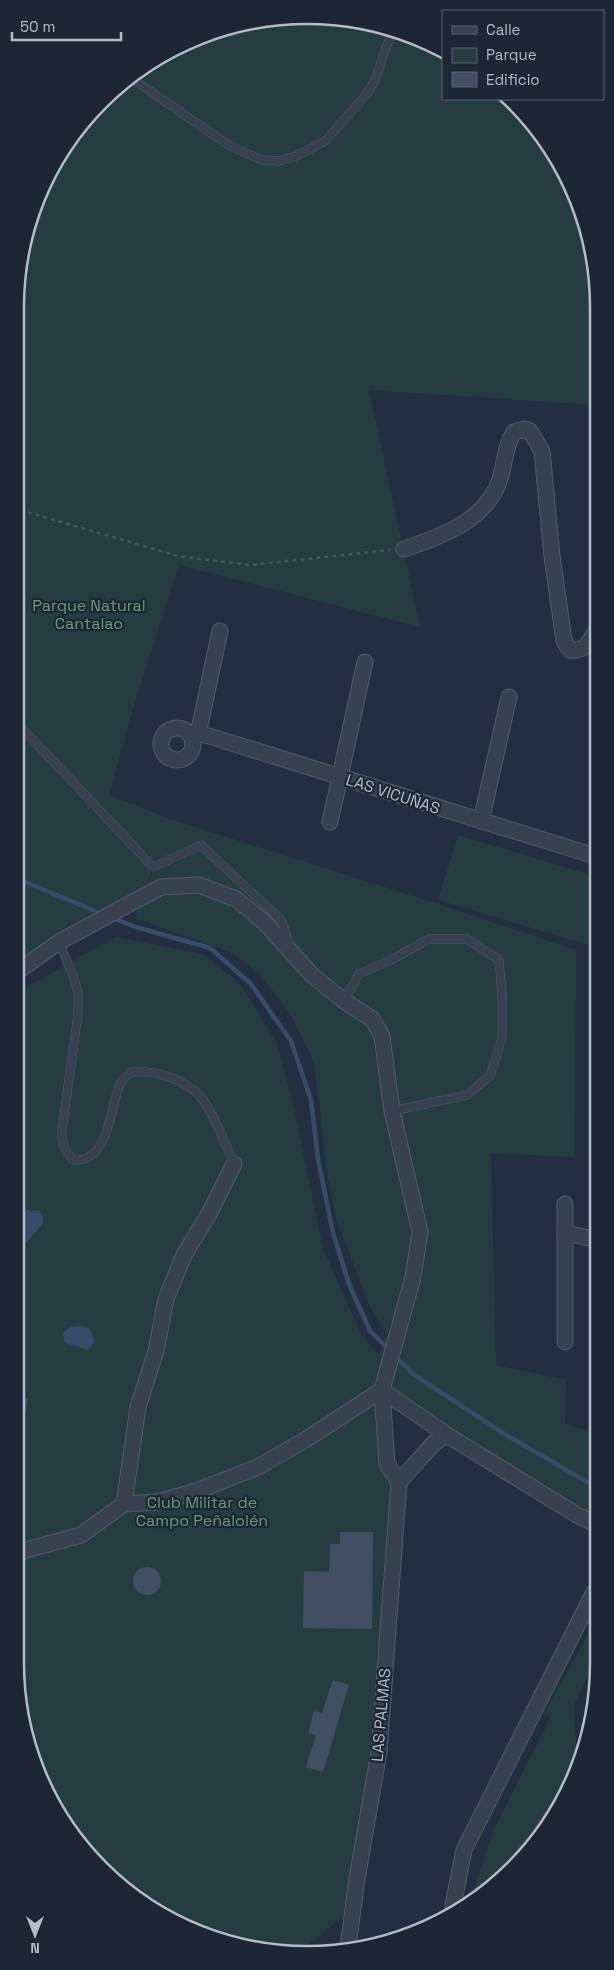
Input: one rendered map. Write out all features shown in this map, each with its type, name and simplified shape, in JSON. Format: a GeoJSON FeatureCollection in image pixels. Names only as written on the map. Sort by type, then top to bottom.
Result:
{"type":"FeatureCollection","features":[{"type":"Feature","properties":{"kind":"street"},"geometry":{"type":"LineString","coordinates":[[404,549],[424,543],[451,531],[480,510],[490,499],[499,481],[507,448],[514,432],[525,429],[530,431],[542,451],[552,556],[564,641],[570,650],[577,651],[584,648],[590,639]]}},
{"type":"Feature","properties":{"kind":"street","name":"LAS VICUÑAS"},"geometry":{"type":"LineString","coordinates":[[220,631],[194,734],[590,854]]}},
{"type":"Feature","properties":{"kind":"street"},"geometry":{"type":"LineString","coordinates":[[330,822],[365,662]]}},
{"type":"Feature","properties":{"kind":"street"},"geometry":{"type":"LineString","coordinates":[[481,821],[510,697]]}},
{"type":"Feature","properties":{"kind":"street"},"geometry":{"type":"LineString","coordinates":[[24,968],[59,942],[126,904],[161,887],[199,885],[236,899],[264,922],[312,975],[344,1001],[372,1019],[382,1036],[392,1110],[420,1232],[413,1277],[382,1390],[387,1464],[399,1482],[434,1443],[447,1435]]}},
{"type":"Feature","properties":{"kind":"street"},"geometry":{"type":"LineString","coordinates":[[124,1504],[138,1407],[156,1351],[166,1299],[184,1256],[209,1214],[234,1164]]}},
{"type":"Feature","properties":{"kind":"street"},"geometry":{"type":"LineString","coordinates":[[565,1204],[565,1342]]}},
{"type":"Feature","properties":{"kind":"street"},"geometry":{"type":"LineString","coordinates":[[565,1232],[590,1238]]}},
{"type":"Feature","properties":{"kind":"street"},"geometry":{"type":"LineString","coordinates":[[24,1551],[81,1535],[124,1504],[157,1502],[194,1492],[258,1468],[382,1390]]}},
{"type":"Feature","properties":{"kind":"street"},"geometry":{"type":"LineString","coordinates":[[382,1390],[447,1435],[590,1521]]}},
{"type":"Feature","properties":{"kind":"street","name":"LAS PALMAS"},"geometry":{"type":"LineString","coordinates":[[348,1943],[357,1879],[379,1752],[399,1482]]}},
{"type":"Feature","properties":{"kind":"street"},"geometry":{"type":"LineString","coordinates":[[453,1905],[464,1850],[590,1600]]}},
{"type":"Feature","properties":{"kind":"lane"},"geometry":{"type":"LineString","coordinates":[[136,81],[230,146],[262,160],[279,161],[296,156],[325,141],[361,101],[375,80],[390,36]]}},
{"type":"Feature","properties":{"kind":"lane"},"geometry":{"type":"LineString","coordinates":[[24,730],[153,867],[201,845],[282,921],[291,952]]}},
{"type":"Feature","properties":{"kind":"lane"},"geometry":{"type":"LineString","coordinates":[[344,1001],[359,974],[391,960],[429,939],[467,939],[499,960],[502,994],[502,1038],[490,1076],[467,1095],[392,1110]]}},
{"type":"Feature","properties":{"kind":"lane"},"geometry":{"type":"LineString","coordinates":[[59,942],[78,992],[78,1014],[61,1142],[66,1152],[73,1160],[83,1161],[94,1154],[111,1122],[121,1082],[131,1072],[142,1071],[178,1080],[199,1095],[218,1126],[234,1164]]}},
{"type":"Feature","properties":{"kind":"path"},"geometry":{"type":"LineString","coordinates":[[24,511],[178,556],[250,565],[404,549]]}},
{"type":"Feature","properties":{"kind":"green space"},"geometry":{"type":"Polygon","coordinates":[[[326,24],[380,33],[415,45],[442,58],[442,100],[500,100],[532,135],[552,165],[569,199],[575,216],[581,234],[588,270],[590,288],[590,405],[369,390],[420,627],[179,565],[136,698],[109,795],[173,820],[429,901],[576,950],[575,1157],[491,1153],[496,1365],[566,1380],[565,1424],[590,1432],[590,1518],[456,1439],[374,1379],[390,1488],[371,1747],[345,1915],[307,1946],[288,1946],[252,1941],[199,1925],[150,1899],[120,1876],[94,1850],[62,1805],[45,1771],[39,1754],[33,1736],[26,1700],[24,1682],[24,989],[116,937],[203,954],[239,982],[276,1041],[293,1103],[323,1249],[361,1334],[379,1355],[386,1334],[369,1305],[336,1219],[325,1160],[313,1060],[291,1016],[262,976],[232,953],[135,918],[162,848],[144,890],[24,960],[24,288],[33,234],[53,182],[82,135],[120,94],[165,62],[199,45],[216,39],[234,33],[270,26],[326,24]]]}},
{"type":"Feature","properties":{"kind":"green space"},"geometry":{"type":"Polygon","coordinates":[[[458,835],[590,875],[590,946],[438,900],[458,835]]]}},
{"type":"Feature","properties":{"kind":"green space"},"geometry":{"type":"Polygon","coordinates":[[[590,1631],[590,1672],[574,1704],[576,1750],[569,1771],[552,1805],[532,1835],[494,1876],[473,1893],[495,1827],[551,1717],[544,1714],[590,1631]]]}},
{"type":"Feature","properties":{"kind":"water"},"geometry":{"type":"Polygon","coordinates":[[[24,1208],[31,1211],[39,1210],[43,1217],[43,1223],[24,1245],[24,1208]]]}},
{"type":"Feature","properties":{"kind":"water"},"geometry":{"type":"Polygon","coordinates":[[[71,1327],[89,1328],[95,1341],[88,1350],[65,1343],[63,1333],[71,1327]]]}},
{"type":"Feature","properties":{"kind":"water"},"geometry":{"type":"Polygon","coordinates":[[[24,1396],[28,1399],[24,1416],[24,1396]]]}},
{"type":"Feature","properties":{"kind":"building"},"geometry":{"type":"Polygon","coordinates":[[[340,1532],[373,1532],[372,1629],[303,1628],[304,1571],[329,1572],[330,1544],[340,1544],[340,1532]]]}},
{"type":"Feature","properties":{"kind":"building"},"geometry":{"type":"Polygon","coordinates":[[[147,1567],[157,1571],[161,1581],[157,1591],[147,1595],[137,1591],[133,1581],[137,1571],[147,1567]]]}},
{"type":"Feature","properties":{"kind":"building"},"geometry":{"type":"Polygon","coordinates":[[[333,1680],[349,1685],[323,1772],[306,1767],[316,1735],[308,1733],[314,1711],[322,1713],[333,1680]]]}},
{"type":"Feature","properties":{"kind":"waterway"},"geometry":{"type":"LineString","coordinates":[[24,882],[102,914]]}},
{"type":"Feature","properties":{"kind":"waterway"},"geometry":{"type":"LineString","coordinates":[[112,918],[136,927],[210,948],[251,984],[291,1041],[311,1100],[318,1159],[333,1233],[349,1284],[370,1331],[390,1351]]}},
{"type":"Feature","properties":{"kind":"waterway"},"geometry":{"type":"LineString","coordinates":[[395,1356],[413,1374],[506,1435],[590,1484]]}},
{"type":"Feature","properties":{"kind":"park label","name":"Parque Natural Cantalao"},"geometry":{"type":"Point","coordinates":[89,614]}},
{"type":"Feature","properties":{"kind":"park label","name":"Club Militar de Campo Peñalolén"},"geometry":{"type":"Point","coordinates":[202,1511]}}]}
